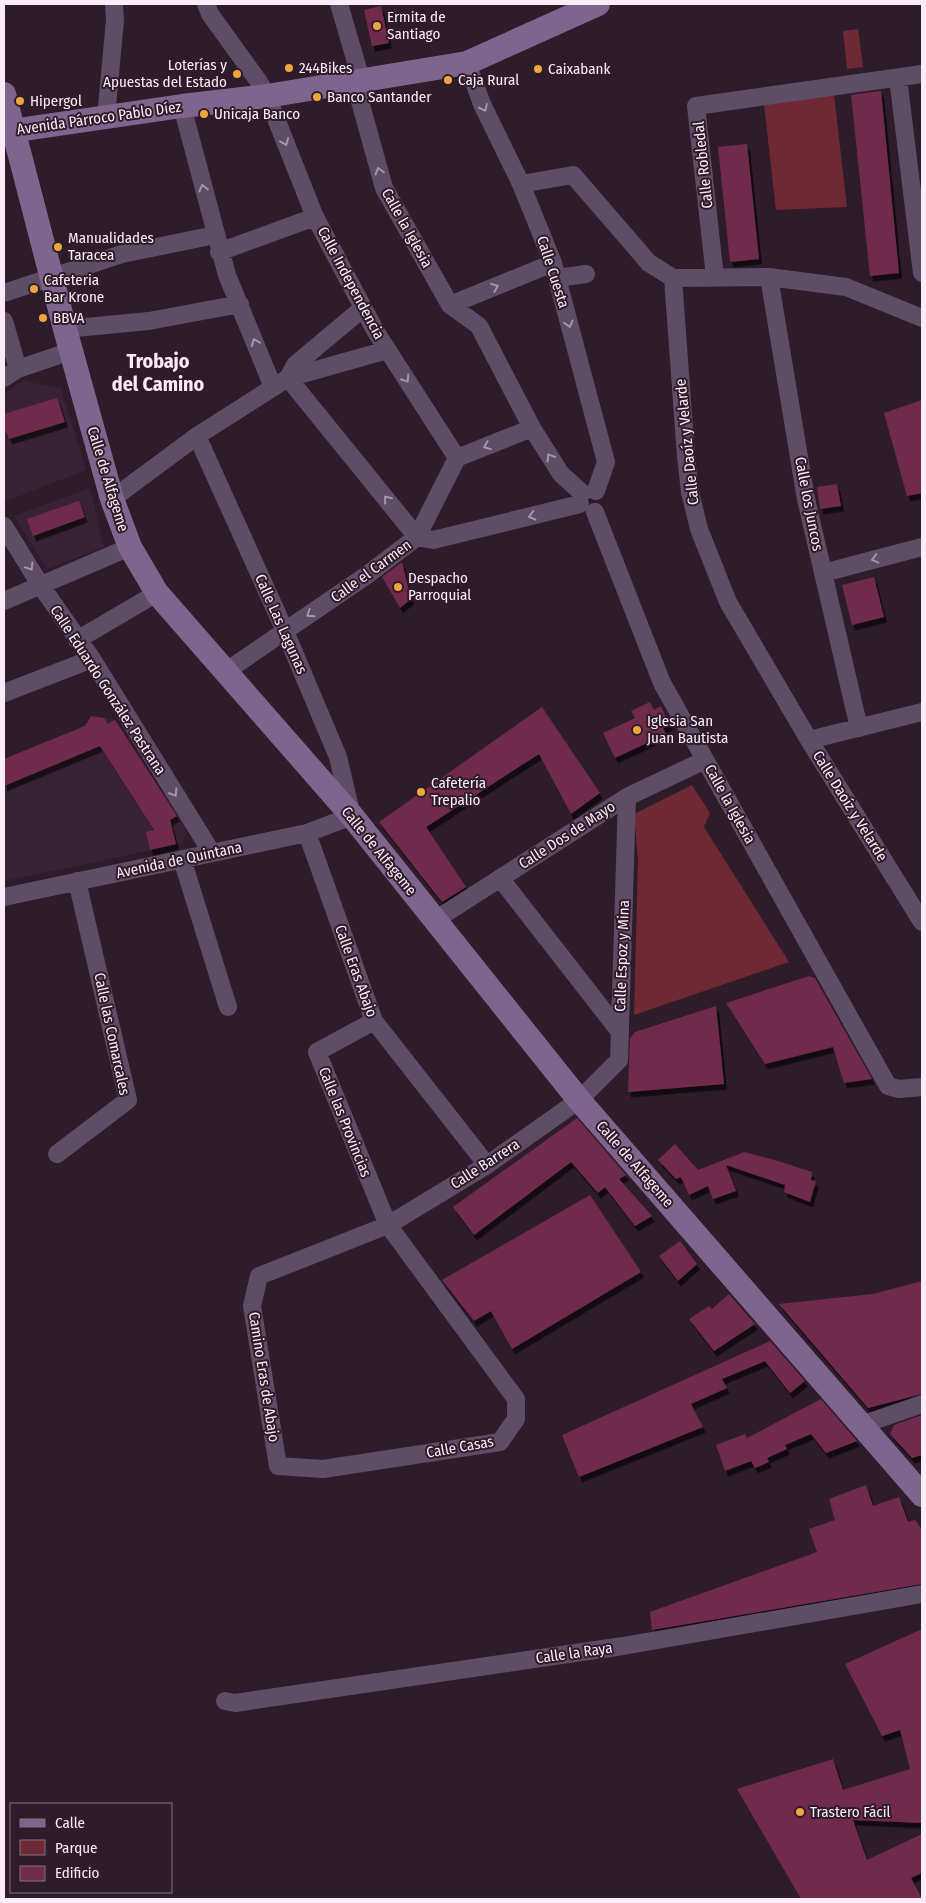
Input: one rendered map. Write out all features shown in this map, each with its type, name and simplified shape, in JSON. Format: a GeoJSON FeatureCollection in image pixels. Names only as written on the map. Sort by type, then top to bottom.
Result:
{"type":"FeatureCollection","features":[{"type":"Feature","properties":{"kind":"street"},"geometry":{"type":"LineString","coordinates":[[107,110],[115,20],[114,4]]}},
{"type":"Feature","properties":{"kind":"street","name":"Calle Independencia"},"geometry":{"type":"LineString","coordinates":[[206,4],[210,14],[263,89],[315,217],[363,308],[387,350],[457,458]]}},
{"type":"Feature","properties":{"kind":"street","name":"Calle la Iglesia"},"geometry":{"type":"LineString","coordinates":[[340,4],[384,188],[450,305],[479,326]]}},
{"type":"Feature","properties":{"kind":"street","name":"Avenida Párroco Pablo Díez"},"geometry":{"type":"LineString","coordinates":[[107,110],[467,63],[588,5]]}},
{"type":"Feature","properties":{"kind":"street","name":"Avenida Párroco Pablo Díez"},"geometry":{"type":"LineString","coordinates":[[357,76],[469,48],[530,24],[588,5]]}},
{"type":"Feature","properties":{"kind":"street"},"geometry":{"type":"LineString","coordinates":[[467,63],[474,54],[509,38],[530,24]]}},
{"type":"Feature","properties":{"kind":"street","name":"Calle Cuesta"},"geometry":{"type":"LineString","coordinates":[[467,63],[482,104],[521,184],[555,271],[606,462],[588,500]]}},
{"type":"Feature","properties":{"kind":"street"},"geometry":{"type":"LineString","coordinates":[[922,74],[898,78],[922,273]]}},
{"type":"Feature","properties":{"kind":"street","name":"Calle Robledal"},"geometry":{"type":"LineString","coordinates":[[715,277],[696,106],[898,78]]}},
{"type":"Feature","properties":{"kind":"street","name":"Avenida Párroco Pablo Díez"},"geometry":{"type":"LineString","coordinates":[[6,117],[182,106],[263,89]]}},
{"type":"Feature","properties":{"kind":"street"},"geometry":{"type":"LineString","coordinates":[[182,106],[226,275],[281,382],[417,537],[457,458],[532,428]]}},
{"type":"Feature","properties":{"kind":"street","name":"Calle de Alfageme"},"geometry":{"type":"LineString","coordinates":[[6,117],[52,276],[64,329],[112,499],[130,547],[157,593],[352,816],[579,1100],[922,1495]]}},
{"type":"Feature","properties":{"kind":"street"},"geometry":{"type":"LineString","coordinates":[[521,184],[574,175],[649,263],[673,278],[769,277],[846,287],[922,318]]}},
{"type":"Feature","properties":{"kind":"street"},"geometry":{"type":"LineString","coordinates":[[4,293],[122,254],[217,244],[315,217]]}},
{"type":"Feature","properties":{"kind":"street"},"geometry":{"type":"LineString","coordinates":[[450,305],[555,271],[586,274]]}},
{"type":"Feature","properties":{"kind":"street","name":"Calle los Juncos"},"geometry":{"type":"LineString","coordinates":[[769,277],[806,499],[859,728]]}},
{"type":"Feature","properties":{"kind":"street","name":"Calle Daoíz y Velarde"},"geometry":{"type":"LineString","coordinates":[[673,278],[688,474],[690,492],[699,529],[728,602],[808,740],[922,922]]}},
{"type":"Feature","properties":{"kind":"street","name":"Calle la Iglesia"},"geometry":{"type":"LineString","coordinates":[[473,296],[479,326],[532,428],[561,474],[588,500],[662,683],[888,1086],[899,1089],[922,1087]]}},
{"type":"Feature","properties":{"kind":"street"},"geometry":{"type":"LineString","coordinates":[[64,329],[149,322],[240,304]]}},
{"type":"Feature","properties":{"kind":"street"},"geometry":{"type":"LineString","coordinates":[[281,382],[295,365],[363,308]]}},
{"type":"Feature","properties":{"kind":"street"},"geometry":{"type":"LineString","coordinates":[[4,321],[11,373]]}},
{"type":"Feature","properties":{"kind":"street"},"geometry":{"type":"LineString","coordinates":[[112,499],[197,436],[281,382],[387,350]]}},
{"type":"Feature","properties":{"kind":"street"},"geometry":{"type":"LineString","coordinates":[[4,351],[11,373]]}},
{"type":"Feature","properties":{"kind":"street"},"geometry":{"type":"LineString","coordinates":[[11,373],[70,351]]}},
{"type":"Feature","properties":{"kind":"street","name":"Calle Las Lagunas"},"geometry":{"type":"LineString","coordinates":[[197,436],[285,631],[338,757],[352,816]]}},
{"type":"Feature","properties":{"kind":"street","name":"Calle el Carmen"},"geometry":{"type":"LineString","coordinates":[[225,672],[367,575],[417,537],[433,540],[588,500]]}},
{"type":"Feature","properties":{"kind":"street","name":"Calle Eduardo González Pastrana"},"geometry":{"type":"LineString","coordinates":[[4,526],[41,586],[92,659],[212,853]]}},
{"type":"Feature","properties":{"kind":"street"},"geometry":{"type":"LineString","coordinates":[[4,601],[130,547]]}},
{"type":"Feature","properties":{"kind":"street"},"geometry":{"type":"LineString","coordinates":[[823,572],[922,547]]}},
{"type":"Feature","properties":{"kind":"street"},"geometry":{"type":"LineString","coordinates":[[77,640],[157,593]]}},
{"type":"Feature","properties":{"kind":"street"},"geometry":{"type":"LineString","coordinates":[[4,693],[92,659]]}},
{"type":"Feature","properties":{"kind":"street"},"geometry":{"type":"LineString","coordinates":[[808,740],[922,712]]}},
{"type":"Feature","properties":{"kind":"street","name":"Calle Dos de Mayo"},"geometry":{"type":"LineString","coordinates":[[435,920],[627,796],[705,760]]}},
{"type":"Feature","properties":{"kind":"street","name":"Calle Espoz y Mina"},"geometry":{"type":"LineString","coordinates":[[579,1100],[619,1060],[627,796]]}},
{"type":"Feature","properties":{"kind":"street","name":"Avenida de Quintana"},"geometry":{"type":"LineString","coordinates":[[4,897],[307,833],[352,816]]}},
{"type":"Feature","properties":{"kind":"street","name":"Calle Eras Abajo"},"geometry":{"type":"LineString","coordinates":[[307,833],[374,1021],[487,1165]]}},
{"type":"Feature","properties":{"kind":"street"},"geometry":{"type":"LineString","coordinates":[[182,859],[228,1007]]}},
{"type":"Feature","properties":{"kind":"street"},"geometry":{"type":"LineString","coordinates":[[500,878],[620,1032]]}},
{"type":"Feature","properties":{"kind":"street","name":"Calle las Comarcales"},"geometry":{"type":"LineString","coordinates":[[57,1154],[128,1100],[77,881]]}},
{"type":"Feature","properties":{"kind":"street","name":"Calle las Provincias"},"geometry":{"type":"LineString","coordinates":[[374,1021],[317,1052],[388,1225]]}},
{"type":"Feature","properties":{"kind":"street","name":"Calle Barrera"},"geometry":{"type":"LineString","coordinates":[[388,1225],[487,1165],[579,1100]]}},
{"type":"Feature","properties":{"kind":"street","name":"Calle Casas"},"geometry":{"type":"LineString","coordinates":[[278,1466],[322,1469],[500,1442],[516,1419],[516,1399],[388,1225]]}},
{"type":"Feature","properties":{"kind":"street","name":"Camino Eras de Abajo"},"geometry":{"type":"LineString","coordinates":[[278,1466],[252,1306],[259,1276],[388,1225]]}},
{"type":"Feature","properties":{"kind":"street"},"geometry":{"type":"LineString","coordinates":[[861,1425],[922,1404]]}},
{"type":"Feature","properties":{"kind":"street","name":"Calle la Raya"},"geometry":{"type":"LineString","coordinates":[[225,1701],[235,1702],[623,1646],[922,1594]]}},
{"type":"Feature","properties":{"kind":"shaded area"},"geometry":{"type":"Polygon","coordinates":[[[23,381],[61,388],[86,470],[4,502],[4,394],[23,381]]]}},
{"type":"Feature","properties":{"kind":"shaded area"},"geometry":{"type":"Polygon","coordinates":[[[90,488],[104,547],[47,569],[14,516],[90,488]]]}},
{"type":"Feature","properties":{"kind":"shaded area"},"geometry":{"type":"Polygon","coordinates":[[[91,716],[115,720],[184,826],[186,835],[181,844],[4,881],[4,759],[89,724],[91,716]]]}},
{"type":"Feature","properties":{"kind":"green space"},"geometry":{"type":"Polygon","coordinates":[[[858,29],[863,67],[847,69],[843,31],[858,29]]]}},
{"type":"Feature","properties":{"kind":"green space"},"geometry":{"type":"Polygon","coordinates":[[[834,95],[847,207],[776,210],[764,105],[834,95]]]}},
{"type":"Feature","properties":{"kind":"green space"},"geometry":{"type":"Polygon","coordinates":[[[692,785],[710,813],[704,827],[789,962],[634,1015],[638,860],[634,814],[692,785]]]}},
{"type":"Feature","properties":{"kind":"building","name":"Ermita de Santiago"},"geometry":{"type":"Polygon","coordinates":[[[381,6],[389,43],[372,46],[364,10],[381,6]]]}},
{"type":"Feature","properties":{"kind":"building"},"geometry":{"type":"Polygon","coordinates":[[[881,91],[899,273],[870,276],[851,95],[881,91]]]}},
{"type":"Feature","properties":{"kind":"building"},"geometry":{"type":"Polygon","coordinates":[[[747,144],[759,259],[730,262],[718,147],[747,144]]]}},
{"type":"Feature","properties":{"kind":"building"},"geometry":{"type":"Polygon","coordinates":[[[57,398],[65,422],[9,439],[6,431],[4,432],[4,414],[57,398]]]}},
{"type":"Feature","properties":{"kind":"building"},"geometry":{"type":"Polygon","coordinates":[[[922,400],[922,493],[907,496],[884,413],[922,400]]]}},
{"type":"Feature","properties":{"kind":"building"},"geometry":{"type":"Polygon","coordinates":[[[837,484],[841,506],[820,509],[817,487],[837,484]]]}},
{"type":"Feature","properties":{"kind":"building"},"geometry":{"type":"Polygon","coordinates":[[[79,501],[85,517],[33,536],[27,519],[79,501]]]}},
{"type":"Feature","properties":{"kind":"building","name":"Despacho Parroquial"},"geometry":{"type":"Polygon","coordinates":[[[402,562],[411,599],[400,608],[382,577],[402,562]]]}},
{"type":"Feature","properties":{"kind":"building"},"geometry":{"type":"Polygon","coordinates":[[[874,577],[884,617],[852,625],[842,585],[874,577]]]}},
{"type":"Feature","properties":{"kind":"building","name":"Iglesia San Juan Bautista"},"geometry":{"type":"Polygon","coordinates":[[[650,702],[654,710],[661,706],[670,725],[663,728],[666,734],[615,758],[603,733],[635,718],[631,711],[650,702]]]}},
{"type":"Feature","properties":{"kind":"building"},"geometry":{"type":"Polygon","coordinates":[[[542,707],[600,793],[571,814],[539,754],[426,827],[466,887],[442,902],[379,822],[542,707]]]}},
{"type":"Feature","properties":{"kind":"building"},"geometry":{"type":"Polygon","coordinates":[[[91,716],[104,718],[108,724],[115,720],[177,816],[170,820],[176,844],[150,850],[146,832],[154,830],[100,746],[4,786],[4,759],[85,726],[91,716]]]}},
{"type":"Feature","properties":{"kind":"building"},"geometry":{"type":"Polygon","coordinates":[[[809,976],[815,978],[872,1079],[844,1083],[833,1047],[765,1064],[726,1003],[809,976]]]}},
{"type":"Feature","properties":{"kind":"building"},"geometry":{"type":"Polygon","coordinates":[[[716,1006],[724,1084],[628,1092],[630,1038],[635,1032],[716,1006]]]}},
{"type":"Feature","properties":{"kind":"building"},"geometry":{"type":"Polygon","coordinates":[[[577,1118],[626,1175],[619,1179],[652,1216],[635,1226],[605,1187],[598,1193],[571,1162],[474,1235],[453,1207],[577,1118]]]}},
{"type":"Feature","properties":{"kind":"building"},"geometry":{"type":"Polygon","coordinates":[[[675,1144],[698,1170],[744,1152],[812,1172],[811,1180],[816,1181],[810,1202],[784,1192],[785,1185],[726,1165],[736,1191],[713,1199],[708,1186],[689,1195],[681,1177],[676,1179],[658,1160],[675,1144]]]}},
{"type":"Feature","properties":{"kind":"building"},"geometry":{"type":"Polygon","coordinates":[[[590,1195],[641,1272],[512,1349],[491,1311],[474,1321],[442,1280],[590,1195]]]}},
{"type":"Feature","properties":{"kind":"building"},"geometry":{"type":"Polygon","coordinates":[[[680,1241],[697,1264],[678,1281],[659,1256],[680,1241]]]}},
{"type":"Feature","properties":{"kind":"building"},"geometry":{"type":"Polygon","coordinates":[[[922,1281],[922,1394],[868,1408],[779,1304],[873,1294],[922,1281]]]}},
{"type":"Feature","properties":{"kind":"building"},"geometry":{"type":"Polygon","coordinates":[[[729,1294],[755,1324],[714,1351],[689,1319],[709,1306],[712,1309],[729,1294]]]}},
{"type":"Feature","properties":{"kind":"building"},"geometry":{"type":"Polygon","coordinates":[[[770,1341],[805,1381],[790,1393],[765,1361],[722,1379],[727,1388],[691,1404],[703,1427],[579,1477],[562,1435],[770,1341]]]}},
{"type":"Feature","properties":{"kind":"building"},"geometry":{"type":"Polygon","coordinates":[[[821,1399],[857,1441],[826,1453],[811,1434],[785,1445],[787,1449],[767,1458],[769,1462],[755,1468],[751,1461],[725,1471],[716,1445],[745,1434],[747,1438],[821,1399]]]}},
{"type":"Feature","properties":{"kind":"building"},"geometry":{"type":"Polygon","coordinates":[[[922,1415],[922,1455],[912,1458],[890,1434],[894,1425],[922,1415]]]}},
{"type":"Feature","properties":{"kind":"building"},"geometry":{"type":"Polygon","coordinates":[[[866,1485],[873,1506],[899,1497],[908,1522],[915,1520],[922,1530],[922,1584],[652,1630],[650,1612],[817,1552],[809,1529],[835,1520],[829,1499],[866,1485]]]}},
{"type":"Feature","properties":{"kind":"building","name":"Trastero Fácil"},"geometry":{"type":"Polygon","coordinates":[[[922,1629],[922,1823],[853,1820],[867,1860],[922,1834],[922,1873],[911,1878],[922,1899],[801,1899],[737,1789],[833,1759],[843,1790],[910,1769],[900,1730],[882,1736],[845,1664],[922,1629]]]}},
{"type":"Feature","properties":{"kind":"place","name":"Ermita de Santiago"},"geometry":{"type":"Point","coordinates":[377,26]}},
{"type":"Feature","properties":{"kind":"place","name":"244Bikes"},"geometry":{"type":"Point","coordinates":[289,68]}},
{"type":"Feature","properties":{"kind":"place","name":"Caixabank"},"geometry":{"type":"Point","coordinates":[538,69]}},
{"type":"Feature","properties":{"kind":"place","name":"Loterías y Apuestas del Estado"},"geometry":{"type":"Point","coordinates":[237,74]}},
{"type":"Feature","properties":{"kind":"place","name":"Caja Rural"},"geometry":{"type":"Point","coordinates":[448,80]}},
{"type":"Feature","properties":{"kind":"place","name":"Banco Santander"},"geometry":{"type":"Point","coordinates":[317,97]}},
{"type":"Feature","properties":{"kind":"place","name":"Hipergol"},"geometry":{"type":"Point","coordinates":[20,101]}},
{"type":"Feature","properties":{"kind":"place","name":"Unicaja Banco"},"geometry":{"type":"Point","coordinates":[204,114]}},
{"type":"Feature","properties":{"kind":"place","name":"Manualidades Taracea"},"geometry":{"type":"Point","coordinates":[58,247]}},
{"type":"Feature","properties":{"kind":"place","name":"Cafeteria Bar Krone"},"geometry":{"type":"Point","coordinates":[34,289]}},
{"type":"Feature","properties":{"kind":"place","name":"BBVA"},"geometry":{"type":"Point","coordinates":[43,318]}},
{"type":"Feature","properties":{"kind":"place","name":"Despacho Parroquial"},"geometry":{"type":"Point","coordinates":[398,587]}},
{"type":"Feature","properties":{"kind":"place","name":"Iglesia San Juan Bautista"},"geometry":{"type":"Point","coordinates":[637,730]}},
{"type":"Feature","properties":{"kind":"place","name":"Cafetería Trepalio"},"geometry":{"type":"Point","coordinates":[421,792]}},
{"type":"Feature","properties":{"kind":"place","name":"Trastero Fácil"},"geometry":{"type":"Point","coordinates":[800,1812]}},
{"type":"Feature","properties":{"kind":"district","name":"Trobajo del Camino"},"geometry":{"type":"Point","coordinates":[158,372]}}]}
